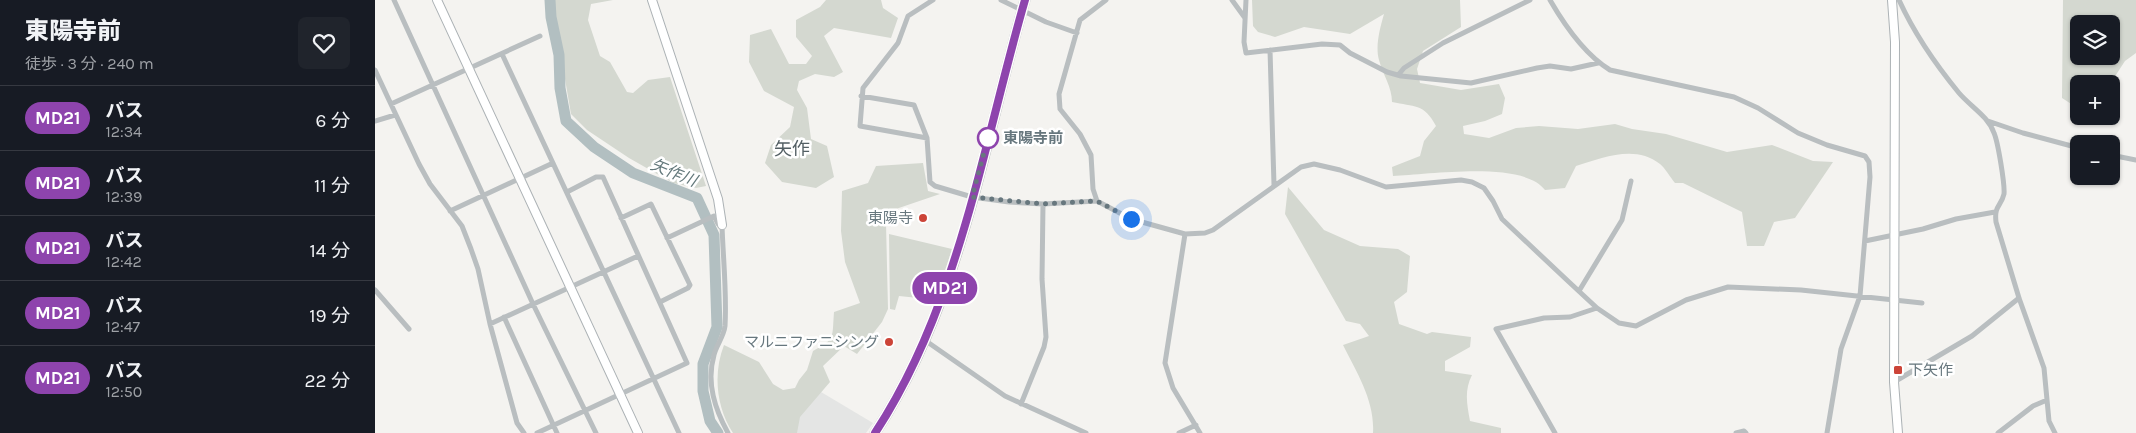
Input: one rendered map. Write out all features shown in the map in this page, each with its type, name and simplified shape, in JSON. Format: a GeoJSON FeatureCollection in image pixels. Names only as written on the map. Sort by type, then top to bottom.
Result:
{"type":"FeatureCollection","features":[{"type":"Feature","properties":{"kind":"main road"},"geometry":{"type":"LineString","coordinates":[[875,433],[926,341],[946,284],[972,197],[1025,0]]}},
{"type":"Feature","properties":{"kind":"street"},"geometry":{"type":"LineString","coordinates":[[393,0],[533,304],[596,433]]}},
{"type":"Feature","properties":{"kind":"street"},"geometry":{"type":"LineString","coordinates":[[437,0],[637,433]]}},
{"type":"Feature","properties":{"kind":"street"},"geometry":{"type":"LineString","coordinates":[[652,0],[718,200],[722,225],[725,328],[711,365],[712,392],[718,416],[728,433]]}},
{"type":"Feature","properties":{"kind":"street"},"geometry":{"type":"LineString","coordinates":[[927,138],[861,126],[861,96],[863,88],[898,42],[908,16],[933,0]]}},
{"type":"Feature","properties":{"kind":"street"},"geometry":{"type":"LineString","coordinates":[[1001,0],[1047,22],[1077,33]]}},
{"type":"Feature","properties":{"kind":"street"},"geometry":{"type":"LineString","coordinates":[[1097,201],[1093,189],[1091,155],[1087,145],[1060,108],[1059,94],[1080,20],[1106,0]]}},
{"type":"Feature","properties":{"kind":"street"},"geometry":{"type":"LineString","coordinates":[[1232,0],[1245,19]]}},
{"type":"Feature","properties":{"kind":"street"},"geometry":{"type":"LineString","coordinates":[[1246,0],[1245,53],[1322,44],[1340,45],[1350,53],[1387,72],[1471,83],[1537,68],[1550,66],[1571,69],[1598,63]]}},
{"type":"Feature","properties":{"kind":"street"},"geometry":{"type":"LineString","coordinates":[[1399,74],[1404,68],[1443,43],[1530,0]]}},
{"type":"Feature","properties":{"kind":"street"},"geometry":{"type":"LineString","coordinates":[[1551,0],[1558,14],[1581,45],[1598,63],[1610,70],[1742,100],[1798,133],[1827,145],[1865,156],[1869,162],[1870,177],[1860,296],[1841,349],[1827,433]]}},
{"type":"Feature","properties":{"kind":"street"},"geometry":{"type":"LineString","coordinates":[[1892,0],[1895,42],[1894,382],[1898,433]]}},
{"type":"Feature","properties":{"kind":"street"},"geometry":{"type":"LineString","coordinates":[[1899,0],[1920,39],[1947,78],[1961,95],[1988,121],[1995,134],[2000,157],[2004,194],[1995,212],[2019,298],[2044,368],[2050,425],[2055,433]]}},
{"type":"Feature","properties":{"kind":"street"},"geometry":{"type":"LineString","coordinates":[[391,104],[540,36]]}},
{"type":"Feature","properties":{"kind":"street"},"geometry":{"type":"LineString","coordinates":[[1270,50],[1274,185]]}},
{"type":"Feature","properties":{"kind":"street"},"geometry":{"type":"LineString","coordinates":[[501,54],[679,433]]}},
{"type":"Feature","properties":{"kind":"street"},"geometry":{"type":"LineString","coordinates":[[375,70],[391,104],[393,115],[430,184],[462,226],[471,249],[517,422],[524,433]]}},
{"type":"Feature","properties":{"kind":"street"},"geometry":{"type":"LineString","coordinates":[[861,96],[914,105],[927,138],[931,182],[935,186],[972,197],[1043,204],[1097,201],[1131,219],[1185,234],[1213,230],[1301,167],[1314,164],[1340,170],[1386,187],[1447,180],[1472,182],[1484,188],[1489,193],[1502,219],[1597,308],[1619,323],[1636,326],[1686,300],[1728,287],[1766,287],[1922,304]]}},
{"type":"Feature","properties":{"kind":"street"},"geometry":{"type":"LineString","coordinates":[[375,121],[393,115]]}},
{"type":"Feature","properties":{"kind":"street"},"geometry":{"type":"LineString","coordinates":[[1988,121],[2023,134],[2070,146]]}},
{"type":"Feature","properties":{"kind":"street"},"geometry":{"type":"LineString","coordinates":[[2120,157],[2136,160]]}},
{"type":"Feature","properties":{"kind":"street"},"geometry":{"type":"LineString","coordinates":[[451,211],[553,163]]}},
{"type":"Feature","properties":{"kind":"street"},"geometry":{"type":"LineString","coordinates":[[537,433],[687,363],[603,177],[596,177],[567,192]]}},
{"type":"Feature","properties":{"kind":"street"},"geometry":{"type":"LineString","coordinates":[[1579,291],[1622,220],[1631,181]]}},
{"type":"Feature","properties":{"kind":"street"},"geometry":{"type":"LineString","coordinates":[[621,218],[651,204],[690,285],[688,288],[660,302]]}},
{"type":"Feature","properties":{"kind":"street"},"geometry":{"type":"LineString","coordinates":[[1021,404],[1044,347],[1046,337],[1042,279],[1043,204]]}},
{"type":"Feature","properties":{"kind":"street"},"geometry":{"type":"LineString","coordinates":[[1865,240],[1995,212]]}},
{"type":"Feature","properties":{"kind":"street"},"geometry":{"type":"LineString","coordinates":[[667,238],[714,216],[718,224],[722,225]]}},
{"type":"Feature","properties":{"kind":"street"},"geometry":{"type":"LineString","coordinates":[[1185,234],[1165,363],[1173,388],[1200,433]]}},
{"type":"Feature","properties":{"kind":"street"},"geometry":{"type":"LineString","coordinates":[[490,324],[638,256]]}},
{"type":"Feature","properties":{"kind":"street"},"geometry":{"type":"LineString","coordinates":[[375,290],[409,329]]}},
{"type":"Feature","properties":{"kind":"street"},"geometry":{"type":"LineString","coordinates":[[1894,382],[1972,336],[2019,298]]}},
{"type":"Feature","properties":{"kind":"street"},"geometry":{"type":"LineString","coordinates":[[1555,433],[1495,329],[1545,318],[1570,317],[1597,308]]}},
{"type":"Feature","properties":{"kind":"street"},"geometry":{"type":"LineString","coordinates":[[503,317],[557,433]]}},
{"type":"Feature","properties":{"kind":"street"},"geometry":{"type":"LineString","coordinates":[[926,341],[1005,396],[1086,433]]}},
{"type":"Feature","properties":{"kind":"street"},"geometry":{"type":"LineString","coordinates":[[1998,433],[2033,406],[2047,400]]}},
{"type":"Feature","properties":{"kind":"street"},"geometry":{"type":"LineString","coordinates":[[1179,433],[1196,425]]}},
{"type":"Feature","properties":{"kind":"street"},"geometry":{"type":"LineString","coordinates":[[1736,433],[1744,431],[1746,433]]}},
{"type":"Feature","properties":{"kind":"shaded area"},"geometry":{"type":"Polygon","coordinates":[[[554,0],[613,0],[591,4],[588,20],[600,56],[610,62],[627,92],[633,93],[648,80],[670,77],[706,186],[696,188],[673,183],[629,158],[587,130],[571,114],[554,15],[554,0]]]}},
{"type":"Feature","properties":{"kind":"shaded area"},"geometry":{"type":"Polygon","coordinates":[[[826,0],[881,0],[883,8],[898,18],[891,38],[834,28],[824,36],[843,72],[834,77],[815,74],[799,81],[797,90],[807,108],[811,139],[827,146],[834,177],[816,188],[782,182],[765,163],[771,145],[790,127],[794,107],[764,91],[749,62],[750,35],[771,29],[789,64],[806,64],[812,56],[796,37],[796,20],[820,7],[826,0]]]}},
{"type":"Feature","properties":{"kind":"shaded area"},"geometry":{"type":"Polygon","coordinates":[[[1252,0],[1460,0],[1461,27],[1423,51],[1417,69],[1420,83],[1461,90],[1499,84],[1505,98],[1502,114],[1485,121],[1463,126],[1464,134],[1489,138],[1516,128],[1539,126],[1578,129],[1615,124],[1632,129],[1666,134],[1727,152],[1772,145],[1813,161],[1833,162],[1795,218],[1774,222],[1764,246],[1747,246],[1742,212],[1683,183],[1675,183],[1660,164],[1640,155],[1618,154],[1576,166],[1565,188],[1545,190],[1534,181],[1517,175],[1496,172],[1474,171],[1393,176],[1392,167],[1420,156],[1424,141],[1436,126],[1427,113],[1418,107],[1392,102],[1391,91],[1378,55],[1379,37],[1384,14],[1350,34],[1304,27],[1275,37],[1258,32],[1253,26],[1252,0]]]}},
{"type":"Feature","properties":{"kind":"shaded area"},"geometry":{"type":"Polygon","coordinates":[[[2063,0],[2136,0],[2136,53],[2125,61],[2116,75],[2070,75],[2070,103],[2062,98],[2063,0]]]}},
{"type":"Feature","properties":{"kind":"shaded area"},"geometry":{"type":"Polygon","coordinates":[[[923,163],[928,191],[940,194],[890,211],[886,223],[888,309],[882,322],[857,354],[844,346],[823,366],[830,382],[800,417],[797,433],[733,433],[723,412],[718,390],[718,367],[724,345],[759,362],[773,384],[783,390],[795,388],[807,370],[813,351],[829,340],[833,332],[834,312],[860,303],[845,262],[841,231],[842,191],[868,183],[876,166],[923,163]]]}},
{"type":"Feature","properties":{"kind":"shaded area"},"geometry":{"type":"Polygon","coordinates":[[[1288,187],[1324,230],[1360,246],[1398,249],[1410,256],[1407,292],[1394,302],[1399,324],[1427,334],[1432,332],[1471,337],[1470,347],[1445,361],[1445,371],[1472,375],[1467,392],[1470,421],[1501,428],[1501,433],[1373,433],[1373,421],[1368,398],[1343,345],[1369,336],[1360,324],[1346,321],[1285,214],[1288,187]]]}},
{"type":"Feature","properties":{"kind":"shaded area"},"geometry":{"type":"Polygon","coordinates":[[[889,234],[952,249],[936,302],[928,299],[899,296],[895,310],[890,309],[889,234]]]}},
{"type":"Feature","properties":{"kind":"shaded area"},"geometry":{"type":"Polygon","coordinates":[[[816,389],[873,423],[866,433],[785,433],[816,389]]]}},
{"type":"Feature","properties":{"kind":"waterway","name":"矢作川"},"geometry":{"type":"LineString","coordinates":[[550,0],[551,17],[559,55],[560,88],[566,121],[594,147],[633,173],[697,198],[714,235],[717,327],[703,364],[703,391],[710,421],[718,433]]}},
{"type":"Feature","properties":{"kind":"bus line","name":"MD21"},"geometry":{"type":"LineString","coordinates":[[875,433],[911,371],[926,341],[935,316],[956,254],[1025,0]]}},
{"type":"Feature","properties":{"kind":"place","name":"東陽寺前"},"geometry":{"type":"Point","coordinates":[988,138]}},
{"type":"Feature","properties":{"kind":"place","name":"東陽寺"},"geometry":{"type":"Point","coordinates":[923,218]}},
{"type":"Feature","properties":{"kind":"place","name":"マルニファニシング"},"geometry":{"type":"Point","coordinates":[889,342]}},
{"type":"Feature","properties":{"kind":"place","name":"下矢作"},"geometry":{"type":"Point","coordinates":[1898,370]}},
{"type":"Feature","properties":{"kind":"district","name":"矢作"},"geometry":{"type":"Point","coordinates":[792,149]}},
{"type":"Feature","properties":{"kind":"route"},"geometry":{"type":"LineString","coordinates":[[988,138],[972,197],[1043,204],[1097,201],[1131,219]]}}]}
